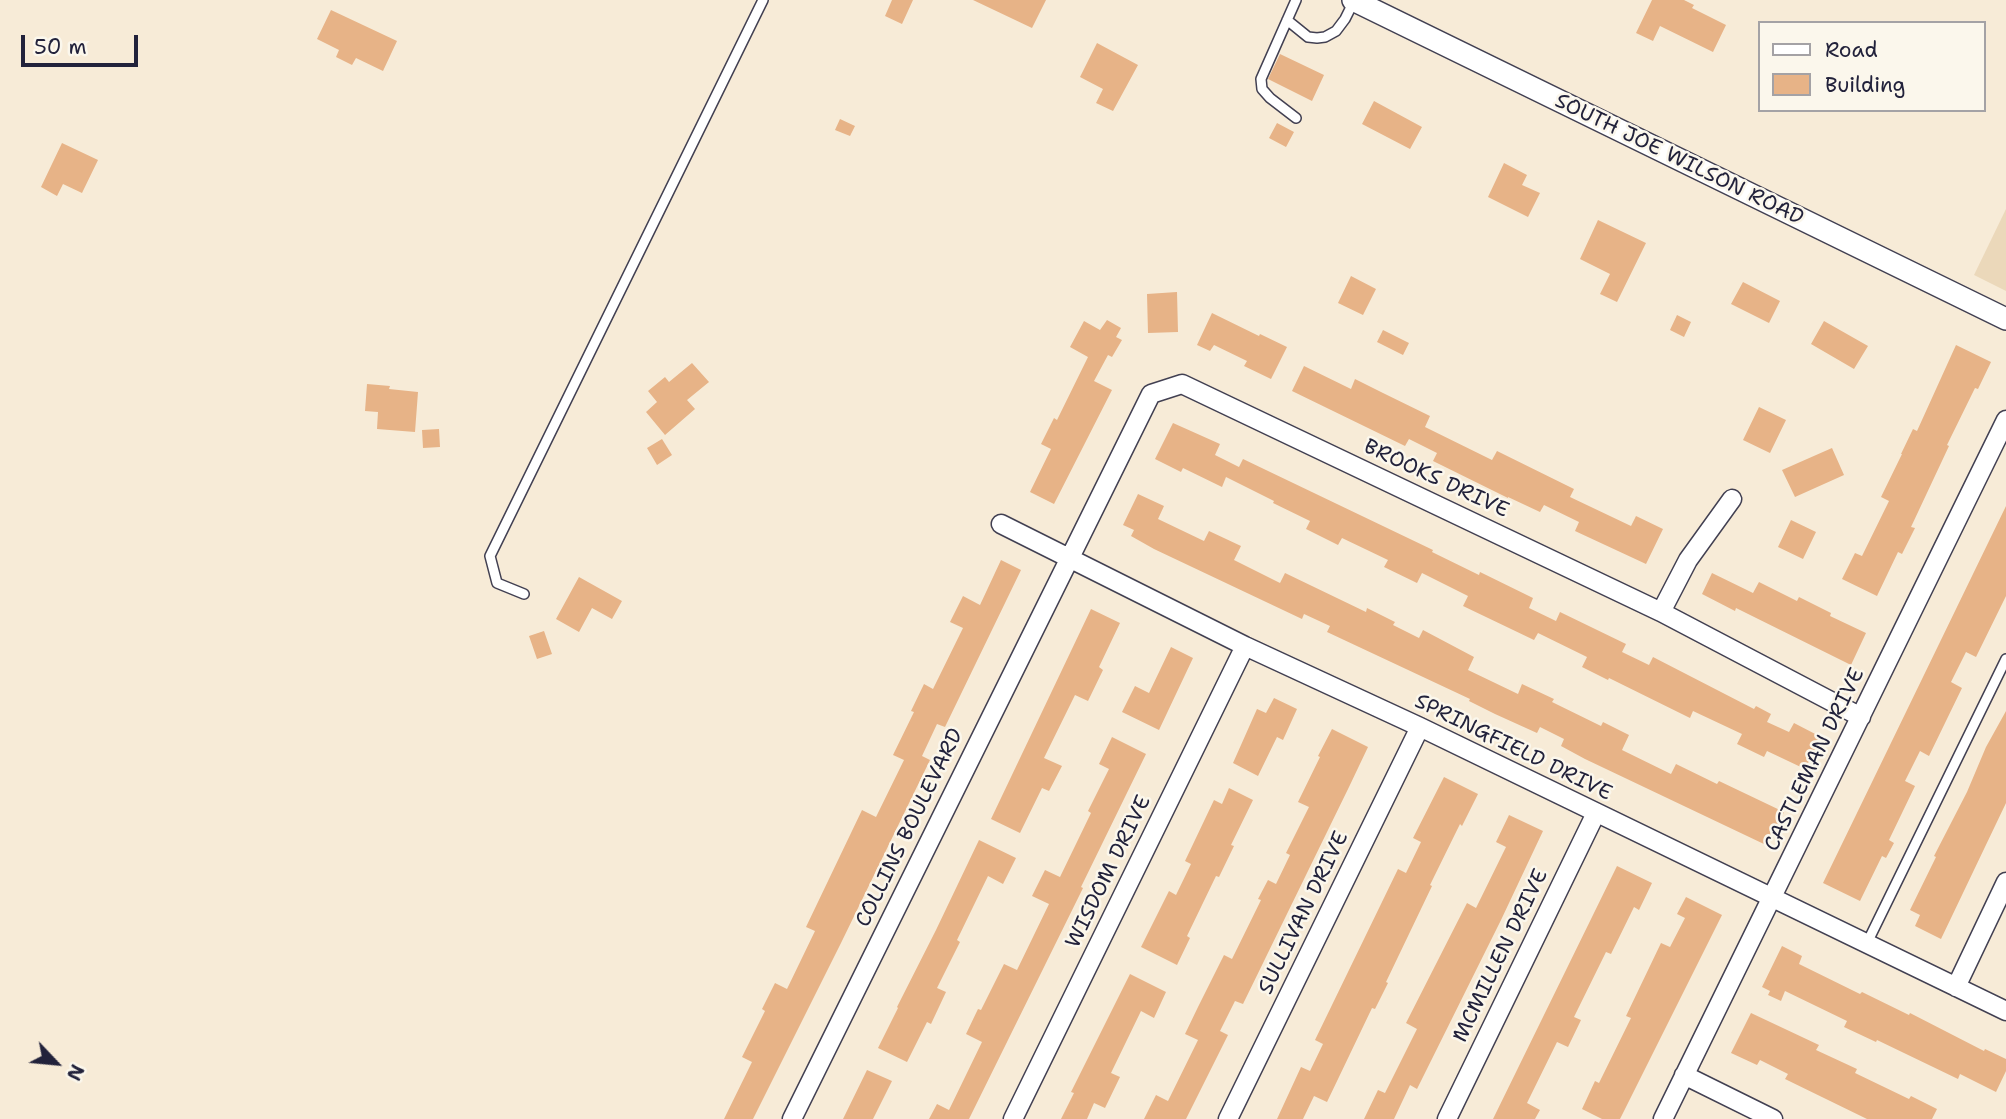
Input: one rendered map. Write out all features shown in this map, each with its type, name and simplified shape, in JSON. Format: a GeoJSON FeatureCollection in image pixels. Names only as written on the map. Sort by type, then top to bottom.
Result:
{"type":"FeatureCollection","features":[{"type":"Feature","properties":{"kind":"street","name":"SOUTH JOE WILSON ROAD"},"geometry":{"type":"LineString","coordinates":[[1353,0],[2006,319]]}},
{"type":"Feature","properties":{"kind":"street","name":"BROOKS DRIVE"},"geometry":{"type":"LineString","coordinates":[[1069,558],[1151,394],[1182,384],[1661,612],[1861,717]]}},
{"type":"Feature","properties":{"kind":"street","name":"CASTLEMAN DRIVE"},"geometry":{"type":"LineString","coordinates":[[1663,1119],[2006,420]]}},
{"type":"Feature","properties":{"kind":"street"},"geometry":{"type":"LineString","coordinates":[[1661,612],[1688,560],[1732,499]]}},
{"type":"Feature","properties":{"kind":"street","name":"SPRINGFIELD DRIVE"},"geometry":{"type":"LineString","coordinates":[[1001,524],[1245,646],[1420,727],[2006,1011]]}},
{"type":"Feature","properties":{"kind":"street","name":"COLLINS BOULEVARD"},"geometry":{"type":"LineString","coordinates":[[792,1119],[1069,558]]}},
{"type":"Feature","properties":{"kind":"street","name":"WISDOM DRIVE"},"geometry":{"type":"LineString","coordinates":[[1013,1119],[1245,646]]}},
{"type":"Feature","properties":{"kind":"street","name":"SULLIVAN DRIVE"},"geometry":{"type":"LineString","coordinates":[[1228,1119],[1420,727]]}},
{"type":"Feature","properties":{"kind":"street","name":"MCMILLEN DRIVE"},"geometry":{"type":"LineString","coordinates":[[1447,1119],[1595,813]]}},
{"type":"Feature","properties":{"kind":"street"},"geometry":{"type":"LineString","coordinates":[[1955,987],[2006,882]]}},
{"type":"Feature","properties":{"kind":"street"},"geometry":{"type":"LineString","coordinates":[[1685,1075],[1773,1119]]}},
{"type":"Feature","properties":{"kind":"lane"},"geometry":{"type":"LineString","coordinates":[[524,594],[497,583],[490,556],[762,0]]}},
{"type":"Feature","properties":{"kind":"lane"},"geometry":{"type":"LineString","coordinates":[[1296,0],[1261,79],[1262,89],[1269,98],[1296,118]]}},
{"type":"Feature","properties":{"kind":"lane"},"geometry":{"type":"LineString","coordinates":[[1287,20],[1308,37],[1325,37],[1336,31],[1345,19],[1353,0]]}},
{"type":"Feature","properties":{"kind":"lane"},"geometry":{"type":"LineString","coordinates":[[1867,943],[2006,659]]}},
{"type":"Feature","properties":{"kind":"shaded area"},"geometry":{"type":"Polygon","coordinates":[[[2006,209],[2006,291],[1974,275],[2006,209]]]}},
{"type":"Feature","properties":{"kind":"building"},"geometry":{"type":"Polygon","coordinates":[[[892,0],[913,0],[902,24],[885,16],[892,0]]]}},
{"type":"Feature","properties":{"kind":"building"},"geometry":{"type":"Polygon","coordinates":[[[973,0],[1046,0],[1032,28],[973,0]]]}},
{"type":"Feature","properties":{"kind":"building"},"geometry":{"type":"Polygon","coordinates":[[[1652,0],[1684,0],[1694,5],[1692,8],[1726,25],[1713,52],[1660,26],[1653,41],[1636,33],[1652,0]]]}},
{"type":"Feature","properties":{"kind":"building"},"geometry":{"type":"Polygon","coordinates":[[[331,10],[397,41],[383,71],[356,58],[352,65],[336,57],[339,50],[317,39],[331,10]]]}},
{"type":"Feature","properties":{"kind":"building"},"geometry":{"type":"Polygon","coordinates":[[[1097,43],[1138,65],[1113,111],[1096,103],[1103,89],[1080,77],[1097,43]]]}},
{"type":"Feature","properties":{"kind":"building"},"geometry":{"type":"Polygon","coordinates":[[[1280,54],[1324,75],[1312,101],[1268,79],[1280,54]]]}},
{"type":"Feature","properties":{"kind":"building"},"geometry":{"type":"Polygon","coordinates":[[[1374,101],[1422,127],[1410,149],[1362,124],[1374,101]]]}},
{"type":"Feature","properties":{"kind":"building"},"geometry":{"type":"Polygon","coordinates":[[[840,119],[855,126],[850,136],[835,130],[840,119]]]}},
{"type":"Feature","properties":{"kind":"building"},"geometry":{"type":"Polygon","coordinates":[[[1277,123],[1294,132],[1286,147],[1269,138],[1277,123]]]}},
{"type":"Feature","properties":{"kind":"building"},"geometry":{"type":"Polygon","coordinates":[[[62,143],[98,160],[82,193],[63,184],[57,196],[41,187],[62,143]]]}},
{"type":"Feature","properties":{"kind":"building"},"geometry":{"type":"Polygon","coordinates":[[[1504,163],[1527,175],[1522,185],[1540,193],[1528,217],[1488,197],[1504,163]]]}},
{"type":"Feature","properties":{"kind":"building"},"geometry":{"type":"Polygon","coordinates":[[[1598,220],[1646,243],[1617,302],[1600,294],[1610,274],[1580,259],[1598,220]]]}},
{"type":"Feature","properties":{"kind":"building"},"geometry":{"type":"Polygon","coordinates":[[[1351,276],[1376,289],[1363,315],[1338,303],[1351,276]]]}},
{"type":"Feature","properties":{"kind":"building"},"geometry":{"type":"Polygon","coordinates":[[[1743,282],[1780,301],[1769,323],[1731,304],[1743,282]]]}},
{"type":"Feature","properties":{"kind":"building"},"geometry":{"type":"Polygon","coordinates":[[[1177,292],[1178,332],[1148,333],[1147,294],[1177,292]]]}},
{"type":"Feature","properties":{"kind":"building"},"geometry":{"type":"Polygon","coordinates":[[[1212,313],[1287,347],[1271,379],[1244,366],[1247,361],[1214,345],[1210,351],[1197,345],[1212,313]]]}},
{"type":"Feature","properties":{"kind":"building"},"geometry":{"type":"Polygon","coordinates":[[[1677,315],[1691,322],[1684,337],[1670,330],[1677,315]]]}},
{"type":"Feature","properties":{"kind":"building"},"geometry":{"type":"Polygon","coordinates":[[[1107,320],[1121,328],[1116,337],[1122,340],[1112,357],[1108,355],[1094,381],[1112,390],[1054,504],[1030,492],[1051,449],[1041,444],[1054,418],[1057,420],[1088,357],[1070,347],[1084,321],[1100,330],[1107,320]]]}},
{"type":"Feature","properties":{"kind":"building"},"geometry":{"type":"Polygon","coordinates":[[[1824,321],[1868,346],[1854,369],[1811,344],[1824,321]]]}},
{"type":"Feature","properties":{"kind":"building"},"geometry":{"type":"Polygon","coordinates":[[[1383,330],[1409,343],[1403,355],[1377,342],[1383,330]]]}},
{"type":"Feature","properties":{"kind":"building"},"geometry":{"type":"Polygon","coordinates":[[[1956,345],[1991,362],[1947,445],[1949,446],[1911,527],[1915,528],[1902,554],[1898,552],[1877,596],[1842,579],[1855,553],[1862,556],[1889,501],[1881,497],[1913,429],[1917,431],[1956,345]]]}},
{"type":"Feature","properties":{"kind":"building"},"geometry":{"type":"Polygon","coordinates":[[[692,363],[709,382],[687,400],[695,409],[665,435],[646,412],[657,402],[648,391],[665,377],[669,382],[692,363]]]}},
{"type":"Feature","properties":{"kind":"building"},"geometry":{"type":"Polygon","coordinates":[[[1304,366],[1351,389],[1355,379],[1430,416],[1425,427],[1492,460],[1497,451],[1574,489],[1570,497],[1631,526],[1636,516],[1663,529],[1646,564],[1575,531],[1579,522],[1544,505],[1540,512],[1508,498],[1433,461],[1437,453],[1409,439],[1405,446],[1292,391],[1304,366]]]}},
{"type":"Feature","properties":{"kind":"building"},"geometry":{"type":"Polygon","coordinates":[[[367,384],[418,392],[415,432],[377,429],[378,412],[365,411],[367,384]]]}},
{"type":"Feature","properties":{"kind":"building"},"geometry":{"type":"Polygon","coordinates":[[[1759,407],[1786,420],[1770,453],[1743,440],[1759,407]]]}},
{"type":"Feature","properties":{"kind":"building"},"geometry":{"type":"Polygon","coordinates":[[[1173,423],[1220,444],[1215,455],[1239,467],[1243,459],[1433,550],[1432,552],[1479,575],[1480,572],[1533,598],[1529,608],[1556,621],[1560,612],[1626,644],[1622,652],[1649,665],[1653,657],[1754,709],[1756,706],[1771,714],[1767,722],[1789,732],[1794,723],[1821,737],[1805,769],[1767,751],[1764,757],[1737,744],[1742,734],[1693,711],[1690,718],[1582,667],[1587,657],[1538,633],[1534,640],[1463,606],[1468,596],[1422,573],[1417,583],[1384,567],[1388,560],[1342,538],[1338,545],[1306,529],[1310,521],[1226,477],[1222,487],[1183,468],[1181,472],[1155,459],[1173,423]]]}},
{"type":"Feature","properties":{"kind":"building"},"geometry":{"type":"Polygon","coordinates":[[[439,429],[440,447],[423,448],[422,430],[439,429]]]}},
{"type":"Feature","properties":{"kind":"building"},"geometry":{"type":"Polygon","coordinates":[[[662,439],[672,455],[657,465],[647,448],[662,439]]]}},
{"type":"Feature","properties":{"kind":"building"},"geometry":{"type":"Polygon","coordinates":[[[1832,448],[1844,475],[1795,497],[1782,470],[1832,448]]]}},
{"type":"Feature","properties":{"kind":"building"},"geometry":{"type":"Polygon","coordinates":[[[1138,494],[1164,506],[1158,519],[1204,541],[1209,531],[1241,546],[1234,560],[1280,583],[1285,573],[1366,612],[1367,608],[1419,638],[1423,630],[1474,657],[1468,670],[1518,694],[1522,684],[1601,726],[1603,722],[1629,735],[1622,750],[1671,774],[1676,764],[1784,812],[1780,820],[1786,823],[1781,834],[1774,830],[1766,845],[1585,759],[1561,746],[1564,739],[1540,727],[1537,733],[1495,714],[1469,701],[1470,699],[1327,632],[1330,626],[1304,614],[1302,619],[1154,549],[1131,536],[1134,530],[1123,525],[1138,494]]]}},
{"type":"Feature","properties":{"kind":"building"},"geometry":{"type":"Polygon","coordinates":[[[2006,506],[2006,596],[1976,657],[1966,652],[1951,682],[1962,688],[1929,756],[1920,751],[1905,781],[1915,786],[1889,840],[1894,843],[1886,858],[1882,856],[1860,901],[1823,883],[2006,506]]]}},
{"type":"Feature","properties":{"kind":"building"},"geometry":{"type":"Polygon","coordinates":[[[1791,520],[1816,532],[1803,559],[1778,547],[1791,520]]]}},
{"type":"Feature","properties":{"kind":"building"},"geometry":{"type":"Polygon","coordinates":[[[1001,560],[1021,570],[945,727],[937,724],[922,756],[930,760],[841,943],[753,1119],[724,1119],[752,1062],[742,1057],[765,1011],[762,1009],[775,983],[787,989],[815,931],[806,927],[862,810],[876,817],[904,760],[893,755],[914,712],[911,711],[924,684],[933,689],[963,628],[950,622],[963,596],[980,605],[1001,560]]]}},
{"type":"Feature","properties":{"kind":"building"},"geometry":{"type":"Polygon","coordinates":[[[1712,573],[1753,593],[1759,582],[1797,601],[1799,597],[1866,633],[1851,665],[1702,594],[1712,573]]]}},
{"type":"Feature","properties":{"kind":"building"},"geometry":{"type":"Polygon","coordinates":[[[579,577],[622,601],[612,619],[592,608],[579,632],[556,619],[579,577]]]}},
{"type":"Feature","properties":{"kind":"building"},"geometry":{"type":"Polygon","coordinates":[[[1091,609],[1120,623],[1099,667],[1103,670],[1088,701],[1075,695],[1044,758],[1062,766],[1049,791],[1042,788],[1020,833],[991,819],[1091,609]]]}},
{"type":"Feature","properties":{"kind":"building"},"geometry":{"type":"Polygon","coordinates":[[[544,631],[552,654],[537,659],[529,636],[544,631]]]}},
{"type":"Feature","properties":{"kind":"building"},"geometry":{"type":"Polygon","coordinates":[[[1171,647],[1193,658],[1159,730],[1122,712],[1135,686],[1149,693],[1171,647]]]}},
{"type":"Feature","properties":{"kind":"building"},"geometry":{"type":"Polygon","coordinates":[[[1274,698],[1297,709],[1283,740],[1277,737],[1258,776],[1233,763],[1257,709],[1266,713],[1274,698]]]}},
{"type":"Feature","properties":{"kind":"building"},"geometry":{"type":"Polygon","coordinates":[[[2006,711],[2006,803],[1941,939],[1915,926],[1920,915],[1910,910],[1986,747],[2006,711]]]}},
{"type":"Feature","properties":{"kind":"building"},"geometry":{"type":"Polygon","coordinates":[[[1332,729],[1368,747],[1349,787],[1243,1004],[1235,1001],[1220,1031],[1228,1035],[1186,1119],[1144,1119],[1156,1095],[1168,1101],[1198,1040],[1185,1034],[1198,1007],[1224,955],[1232,959],[1268,880],[1276,884],[1290,855],[1286,853],[1309,807],[1298,802],[1332,729]]]}},
{"type":"Feature","properties":{"kind":"building"},"geometry":{"type":"Polygon","coordinates":[[[1112,737],[1146,754],[1081,887],[1083,888],[969,1119],[929,1119],[937,1104],[949,1110],[982,1042],[966,1034],[978,1009],[981,1010],[1004,964],[1017,970],[1049,904],[1032,896],[1045,870],[1060,877],[1109,769],[1099,764],[1112,737]]]}},
{"type":"Feature","properties":{"kind":"building"},"geometry":{"type":"Polygon","coordinates":[[[1444,777],[1478,794],[1430,885],[1432,886],[1386,982],[1388,983],[1375,1009],[1372,1008],[1327,1102],[1314,1096],[1303,1119],[1277,1119],[1301,1067],[1310,1071],[1323,1044],[1315,1040],[1398,869],[1406,873],[1421,842],[1413,838],[1444,777]]]}},
{"type":"Feature","properties":{"kind":"building"},"geometry":{"type":"Polygon","coordinates":[[[1229,788],[1253,800],[1219,877],[1216,876],[1187,936],[1190,938],[1177,965],[1141,947],[1169,891],[1176,895],[1191,864],[1185,861],[1214,800],[1222,804],[1229,788]]]}},
{"type":"Feature","properties":{"kind":"building"},"geometry":{"type":"Polygon","coordinates":[[[1509,815],[1543,831],[1501,920],[1417,1089],[1410,1085],[1394,1119],[1364,1119],[1378,1090],[1385,1093],[1417,1029],[1406,1023],[1467,903],[1476,908],[1506,847],[1496,842],[1509,815]]]}},
{"type":"Feature","properties":{"kind":"building"},"geometry":{"type":"Polygon","coordinates":[[[979,840],[1016,858],[1003,884],[988,876],[937,988],[946,992],[931,1024],[927,1022],[907,1062],[878,1048],[979,840]]]}},
{"type":"Feature","properties":{"kind":"building"},"geometry":{"type":"Polygon","coordinates":[[[1617,866],[1652,883],[1639,910],[1634,907],[1611,954],[1606,952],[1574,1017],[1581,1020],[1568,1047],[1557,1042],[1527,1103],[1540,1110],[1535,1119],[1493,1119],[1617,866]]]}},
{"type":"Feature","properties":{"kind":"building"},"geometry":{"type":"Polygon","coordinates":[[[1686,897],[1722,915],[1620,1119],[1602,1119],[1582,1109],[1595,1081],[1599,1083],[1631,1018],[1626,1016],[1661,943],[1670,947],[1685,918],[1677,914],[1686,897]]]}},
{"type":"Feature","properties":{"kind":"building"},"geometry":{"type":"Polygon","coordinates":[[[1782,946],[1802,956],[1799,964],[2006,1059],[2006,1071],[1996,1092],[1960,1074],[1958,1079],[1844,1027],[1847,1021],[1785,991],[1781,1001],[1768,995],[1770,991],[1762,987],[1782,946]]]}},
{"type":"Feature","properties":{"kind":"building"},"geometry":{"type":"Polygon","coordinates":[[[1130,974],[1166,992],[1154,1018],[1141,1011],[1111,1073],[1120,1077],[1105,1108],[1094,1103],[1087,1119],[1061,1119],[1074,1093],[1071,1092],[1130,974]]]}},
{"type":"Feature","properties":{"kind":"building"},"geometry":{"type":"Polygon","coordinates":[[[1751,1013],[1819,1045],[1816,1050],[1857,1069],[1855,1073],[1937,1109],[1932,1119],[1867,1119],[1785,1079],[1788,1074],[1760,1060],[1757,1065],[1731,1053],[1751,1013]]]}},
{"type":"Feature","properties":{"kind":"building"},"geometry":{"type":"Polygon","coordinates":[[[867,1070],[892,1081],[873,1119],[843,1119],[867,1070]]]}}]}
